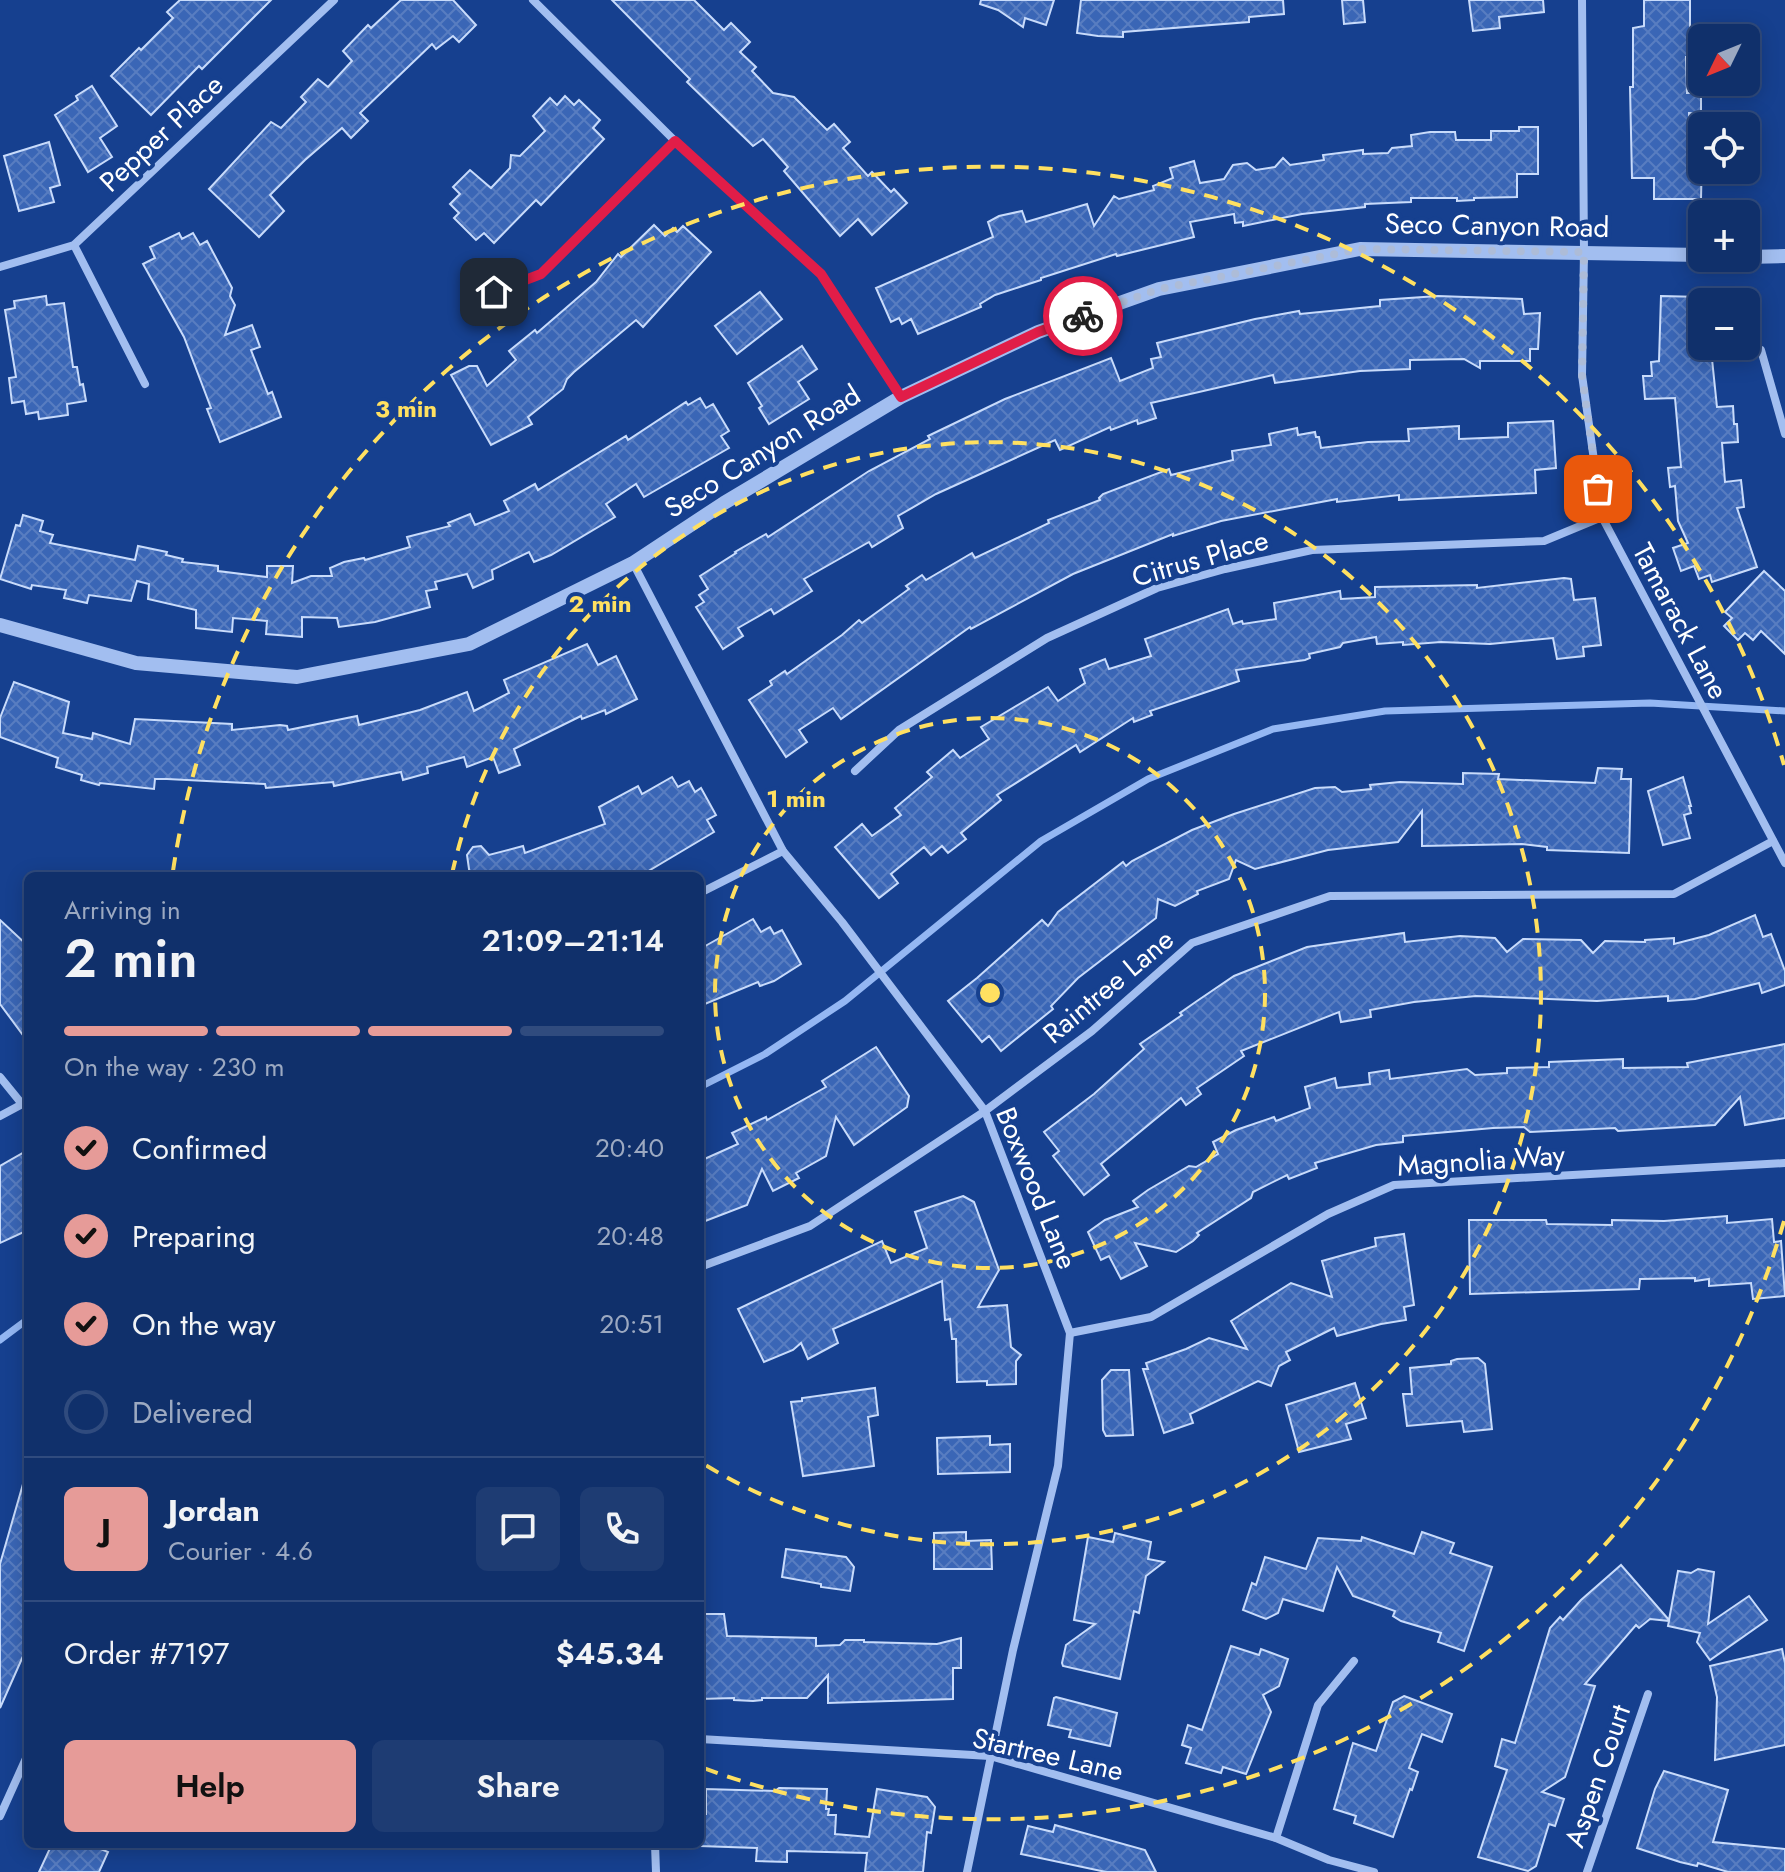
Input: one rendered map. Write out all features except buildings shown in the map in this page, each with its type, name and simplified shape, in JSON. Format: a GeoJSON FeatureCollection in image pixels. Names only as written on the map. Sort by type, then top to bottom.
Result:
{"type":"FeatureCollection","features":[{"type":"Feature","properties":{"kind":"street","name":"Pepper Place"},"geometry":{"type":"LineString","coordinates":[[0,267],[74,245],[334,0]]}},
{"type":"Feature","properties":{"kind":"street"},"geometry":{"type":"LineString","coordinates":[[533,0],[675,141],[821,274],[901,397]]}},
{"type":"Feature","properties":{"kind":"street","name":"Tamarack Lane"},"geometry":{"type":"LineString","coordinates":[[1582,0],[1582,375],[1602,517],[1732,768],[1785,863]]}},
{"type":"Feature","properties":{"kind":"street"},"geometry":{"type":"LineString","coordinates":[[471,300],[541,274],[675,141]]}},
{"type":"Feature","properties":{"kind":"street"},"geometry":{"type":"LineString","coordinates":[[74,245],[145,384]]}},
{"type":"Feature","properties":{"kind":"street","name":"Seco Canyon Road"},"geometry":{"type":"LineString","coordinates":[[0,625],[136,663],[297,677],[469,644],[633,563],[724,503],[901,397],[1038,332],[1159,289],[1360,249],[1688,255]]}},
{"type":"Feature","properties":{"kind":"street"},"geometry":{"type":"LineString","coordinates":[[1760,257],[1785,256]]}},
{"type":"Feature","properties":{"kind":"street"},"geometry":{"type":"LineString","coordinates":[[1761,350],[1785,434]]}},
{"type":"Feature","properties":{"kind":"street","name":"Citrus Place"},"geometry":{"type":"LineString","coordinates":[[855,771],[899,730],[1047,638],[1157,588],[1312,550],[1544,541],[1602,517]]}},
{"type":"Feature","properties":{"kind":"street","name":"Boxwood Lane"},"geometry":{"type":"LineString","coordinates":[[633,563],[783,851],[842,922],[985,1111],[1070,1333],[1058,1466],[990,1756],[967,1872]]}},
{"type":"Feature","properties":{"kind":"street","name":"Raintree Lane"},"geometry":{"type":"LineString","coordinates":[[704,1266],[810,1226],[985,1111],[1092,1031],[1192,943],[1330,896],[1674,894],[1773,841]]}},
{"type":"Feature","properties":{"kind":"street"},"geometry":{"type":"LineString","coordinates":[[704,891],[783,851]]}},
{"type":"Feature","properties":{"kind":"street"},"geometry":{"type":"LineString","coordinates":[[0,1077],[24,1101]]}},
{"type":"Feature","properties":{"kind":"street"},"geometry":{"type":"LineString","coordinates":[[0,1116],[24,1103]]}},
{"type":"Feature","properties":{"kind":"street","name":"Magnolia Way"},"geometry":{"type":"LineString","coordinates":[[1070,1333],[1151,1317],[1328,1214],[1394,1185],[1785,1163]]}},
{"type":"Feature","properties":{"kind":"street"},"geometry":{"type":"LineString","coordinates":[[1276,1838],[1318,1705],[1354,1661]]}},
{"type":"Feature","properties":{"kind":"street","name":"Aspen Court"},"geometry":{"type":"LineString","coordinates":[[1587,1872],[1648,1694]]}},
{"type":"Feature","properties":{"kind":"street","name":"Startree Lane"},"geometry":{"type":"LineString","coordinates":[[704,1739],[990,1756],[1276,1838],[1329,1860],[1374,1872]]}},
{"type":"Feature","properties":{"kind":"street"},"geometry":{"type":"LineString","coordinates":[[0,1816],[24,1763]]}},
{"type":"Feature","properties":{"kind":"street"},"geometry":{"type":"LineString","coordinates":[[655,1848],[656,1872]]}},
{"type":"Feature","properties":{"kind":"waterway"},"geometry":{"type":"LineString","coordinates":[[704,1085],[765,1054],[845,1001],[1041,841],[1148,779],[1273,729],[1385,711],[1650,703],[1785,711]]}},
{"type":"Feature","properties":{"kind":"waterway"},"geometry":{"type":"LineString","coordinates":[[0,1340],[24,1322]]}},
{"type":"Feature","properties":{"kind":"way so far"},"geometry":{"type":"LineString","coordinates":[[1083,316],[1159,289],[1360,249],[1584,252],[1582,375],[1598,489]]}},
{"type":"Feature","properties":{"kind":"route"},"geometry":{"type":"LineString","coordinates":[[494,292],[541,274],[675,141],[821,274],[901,397],[1038,332],[1083,316]]}}]}
